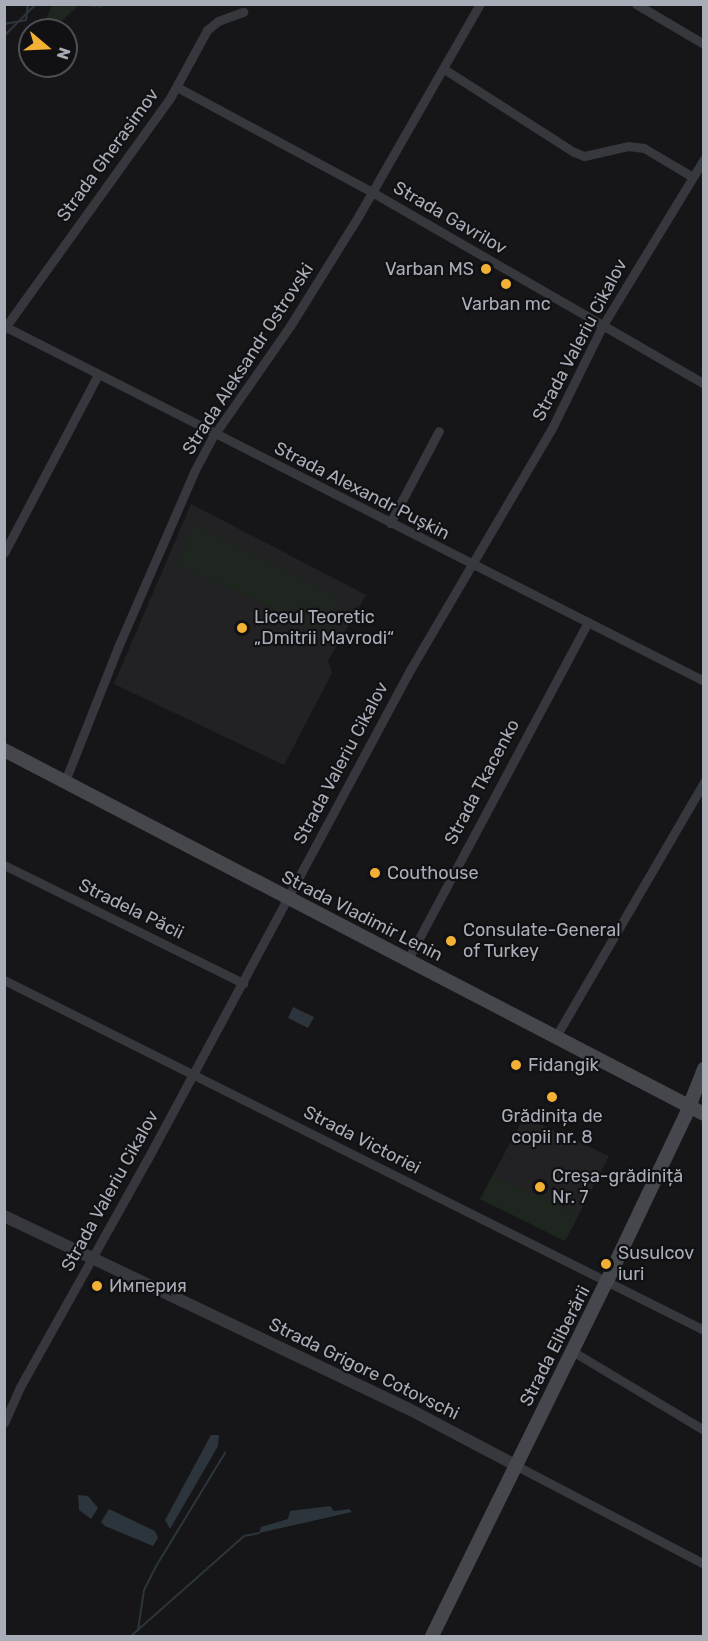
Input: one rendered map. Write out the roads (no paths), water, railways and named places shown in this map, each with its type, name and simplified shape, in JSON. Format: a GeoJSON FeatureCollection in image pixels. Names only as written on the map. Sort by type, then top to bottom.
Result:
{"type":"FeatureCollection","features":[{"type":"Feature","properties":{"kind":"main road","name":"Strada Vladimir Lenin"},"geometry":{"type":"LineString","coordinates":[[4,750],[287,899],[408,959],[555,1038],[704,1113]]}},
{"type":"Feature","properties":{"kind":"main road","name":"Strada Eliberării"},"geometry":{"type":"LineString","coordinates":[[432,1636],[607,1281],[690,1107],[704,1069]]}},
{"type":"Feature","properties":{"kind":"street","name":"Strada Aleksandr Ostrovski"},"geometry":{"type":"LineString","coordinates":[[65,781],[148,576],[214,435],[290,326],[372,192],[480,4]]}},
{"type":"Feature","properties":{"kind":"street"},"geometry":{"type":"LineString","coordinates":[[636,4],[704,44]]}},
{"type":"Feature","properties":{"kind":"street","name":"Strada Gherasimov"},"geometry":{"type":"LineString","coordinates":[[5,327],[177,87],[207,30],[218,21],[243,12]]}},
{"type":"Feature","properties":{"kind":"street"},"geometry":{"type":"LineString","coordinates":[[444,69],[574,152],[584,156],[628,146],[644,148],[691,176]]}},
{"type":"Feature","properties":{"kind":"street","name":"Strada Gavrilov"},"geometry":{"type":"LineString","coordinates":[[177,87],[372,192],[704,384]]}},
{"type":"Feature","properties":{"kind":"street","name":"Strada Valeriu Cikalov"},"geometry":{"type":"LineString","coordinates":[[4,1423],[20,1387],[243,983],[410,670],[551,430],[603,325],[691,176],[704,159]]}},
{"type":"Feature","properties":{"kind":"street","name":"Strada Alexandr Pușkin"},"geometry":{"type":"LineString","coordinates":[[5,327],[471,566],[704,681]]}},
{"type":"Feature","properties":{"kind":"street"},"geometry":{"type":"LineString","coordinates":[[4,553],[98,375]]}},
{"type":"Feature","properties":{"kind":"street"},"geometry":{"type":"LineString","coordinates":[[390,523],[438,431]]}},
{"type":"Feature","properties":{"kind":"street","name":"Strada Tkacenko"},"geometry":{"type":"LineString","coordinates":[[408,959],[588,622]]}},
{"type":"Feature","properties":{"kind":"street"},"geometry":{"type":"LineString","coordinates":[[555,1038],[704,782]]}},
{"type":"Feature","properties":{"kind":"street","name":"Stradela Păcii"},"geometry":{"type":"LineString","coordinates":[[4,865],[243,983]]}},
{"type":"Feature","properties":{"kind":"street","name":"Strada Victoriei"},"geometry":{"type":"LineString","coordinates":[[4,980],[704,1330]]}},
{"type":"Feature","properties":{"kind":"street","name":"Strada Grigore Cotovschi"},"geometry":{"type":"LineString","coordinates":[[4,1216],[92,1260],[396,1403],[704,1564]]}},
{"type":"Feature","properties":{"kind":"street"},"geometry":{"type":"LineString","coordinates":[[572,1351],[704,1430]]}},
{"type":"Feature","properties":{"kind":"waterway"},"geometry":{"type":"LineString","coordinates":[[4,24],[26,20],[28,4]]}},
{"type":"Feature","properties":{"kind":"waterway"},"geometry":{"type":"LineString","coordinates":[[4,36],[36,4]]}},
{"type":"Feature","properties":{"kind":"waterway"},"geometry":{"type":"LineString","coordinates":[[138,1630],[144,1590],[225,1453]]}},
{"type":"Feature","properties":{"kind":"waterway"},"geometry":{"type":"LineString","coordinates":[[131,1636],[244,1536],[259,1533]]}},
{"type":"Feature","properties":{"kind":"place","name":"Varban MS"},"geometry":{"type":"Point","coordinates":[486,269]}},
{"type":"Feature","properties":{"kind":"place","name":"Varban mc"},"geometry":{"type":"Point","coordinates":[506,284]}},
{"type":"Feature","properties":{"kind":"place","name":"Liceul Teoretic „Dmitrii Mavrodi“"},"geometry":{"type":"Point","coordinates":[242,628]}},
{"type":"Feature","properties":{"kind":"place","name":"Couthouse"},"geometry":{"type":"Point","coordinates":[375,873]}},
{"type":"Feature","properties":{"kind":"place","name":"Consulate-General of Turkey"},"geometry":{"type":"Point","coordinates":[451,941]}},
{"type":"Feature","properties":{"kind":"place","name":"Fidangik"},"geometry":{"type":"Point","coordinates":[516,1065]}},
{"type":"Feature","properties":{"kind":"place","name":"Grădinița de copii nr. 8"},"geometry":{"type":"Point","coordinates":[552,1097]}},
{"type":"Feature","properties":{"kind":"place","name":"Creșa-grădiniță Nr. 7"},"geometry":{"type":"Point","coordinates":[540,1187]}},
{"type":"Feature","properties":{"kind":"place","name":"Susulcov iuri"},"geometry":{"type":"Point","coordinates":[606,1264]}},
{"type":"Feature","properties":{"kind":"place","name":"Империя"},"geometry":{"type":"Point","coordinates":[97,1286]}}]}
